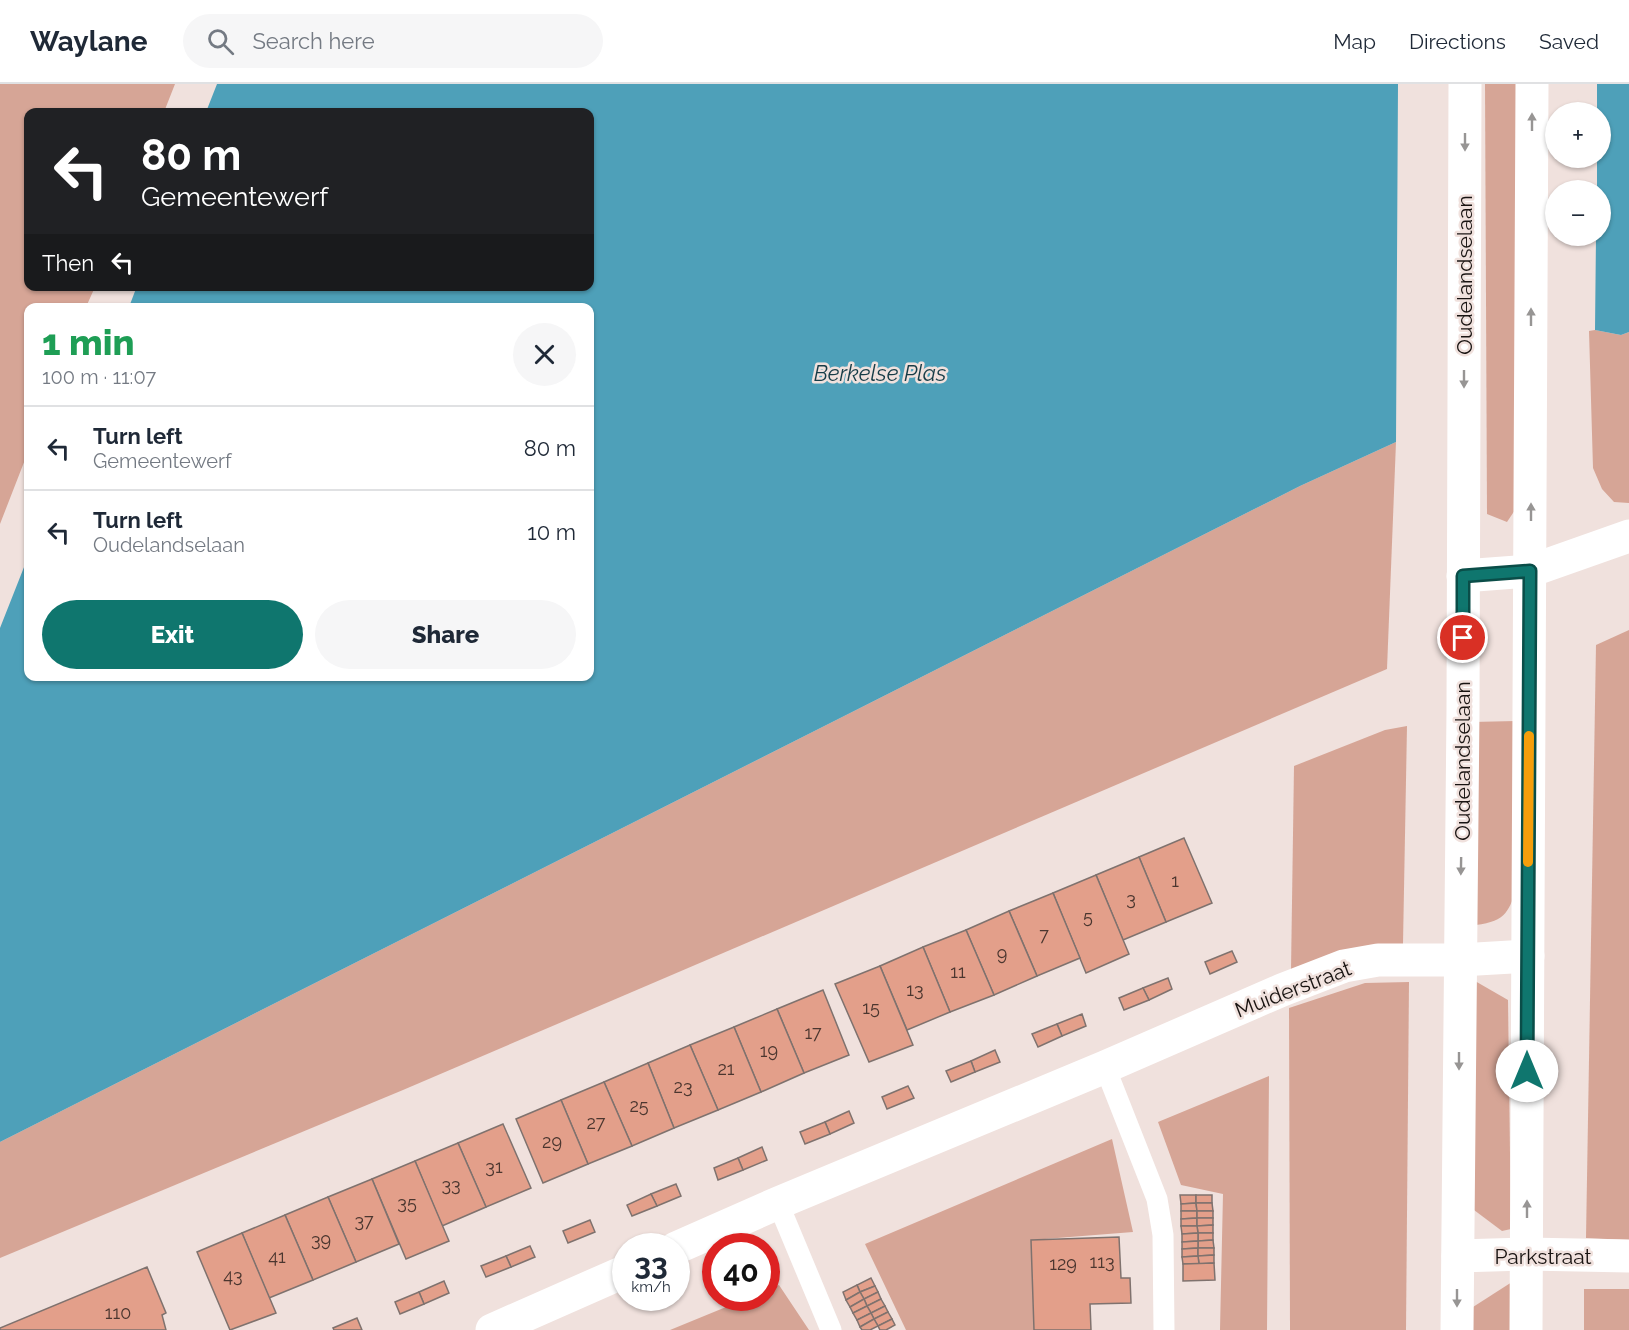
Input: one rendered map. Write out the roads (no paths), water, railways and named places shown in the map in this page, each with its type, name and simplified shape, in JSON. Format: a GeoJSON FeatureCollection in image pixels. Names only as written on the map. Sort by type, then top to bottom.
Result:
{"type":"FeatureCollection","features":[{"type":"Feature","properties":{"kind":"street","name":"Oudelandselaan"},"geometry":{"type":"LineString","coordinates":[[1457,1330],[1465,84]]}},
{"type":"Feature","properties":{"kind":"street"},"geometry":{"type":"LineString","coordinates":[[1526,1330],[1532,84]]}},
{"type":"Feature","properties":{"kind":"street"},"geometry":{"type":"LineString","coordinates":[[1463,576],[1530,571],[1629,536]]}},
{"type":"Feature","properties":{"kind":"street","name":"Muiderstraat"},"geometry":{"type":"LineString","coordinates":[[690,1242],[1282,990],[1344,966],[1378,960],[1460,960],[1528,956]]}},
{"type":"Feature","properties":{"kind":"street","name":"Parkstraat"},"geometry":{"type":"LineString","coordinates":[[1458,1256],[1527,1254],[1629,1256]]}},
{"type":"Feature","properties":{"kind":"street"},"geometry":{"type":"LineString","coordinates":[[492,1330],[612,1277]]}},
{"type":"Feature","properties":{"kind":"lane"},"geometry":{"type":"LineString","coordinates":[[1105,1067],[1157,1199],[1163,1235],[1164,1330]]}},
{"type":"Feature","properties":{"kind":"lane"},"geometry":{"type":"LineString","coordinates":[[778,1203],[831,1330]]}},
{"type":"Feature","properties":{"kind":"water","name":"Berkelse Plas"},"geometry":{"type":"Polygon","coordinates":[[[217,84],[1398,84],[1396,442],[1300,486],[0,1142],[0,628],[24,567],[24,681],[594,681],[594,303],[131,303],[135,291],[594,291],[594,108],[208,108],[217,84]]]}},
{"type":"Feature","properties":{"kind":"water"},"geometry":{"type":"Polygon","coordinates":[[[1597,84],[1629,84],[1629,332],[1621,335],[1595,330],[1596,246],[1611,246],[1611,180],[1597,180],[1597,168],[1611,168],[1611,102],[1597,102],[1597,84]]]}}]}
